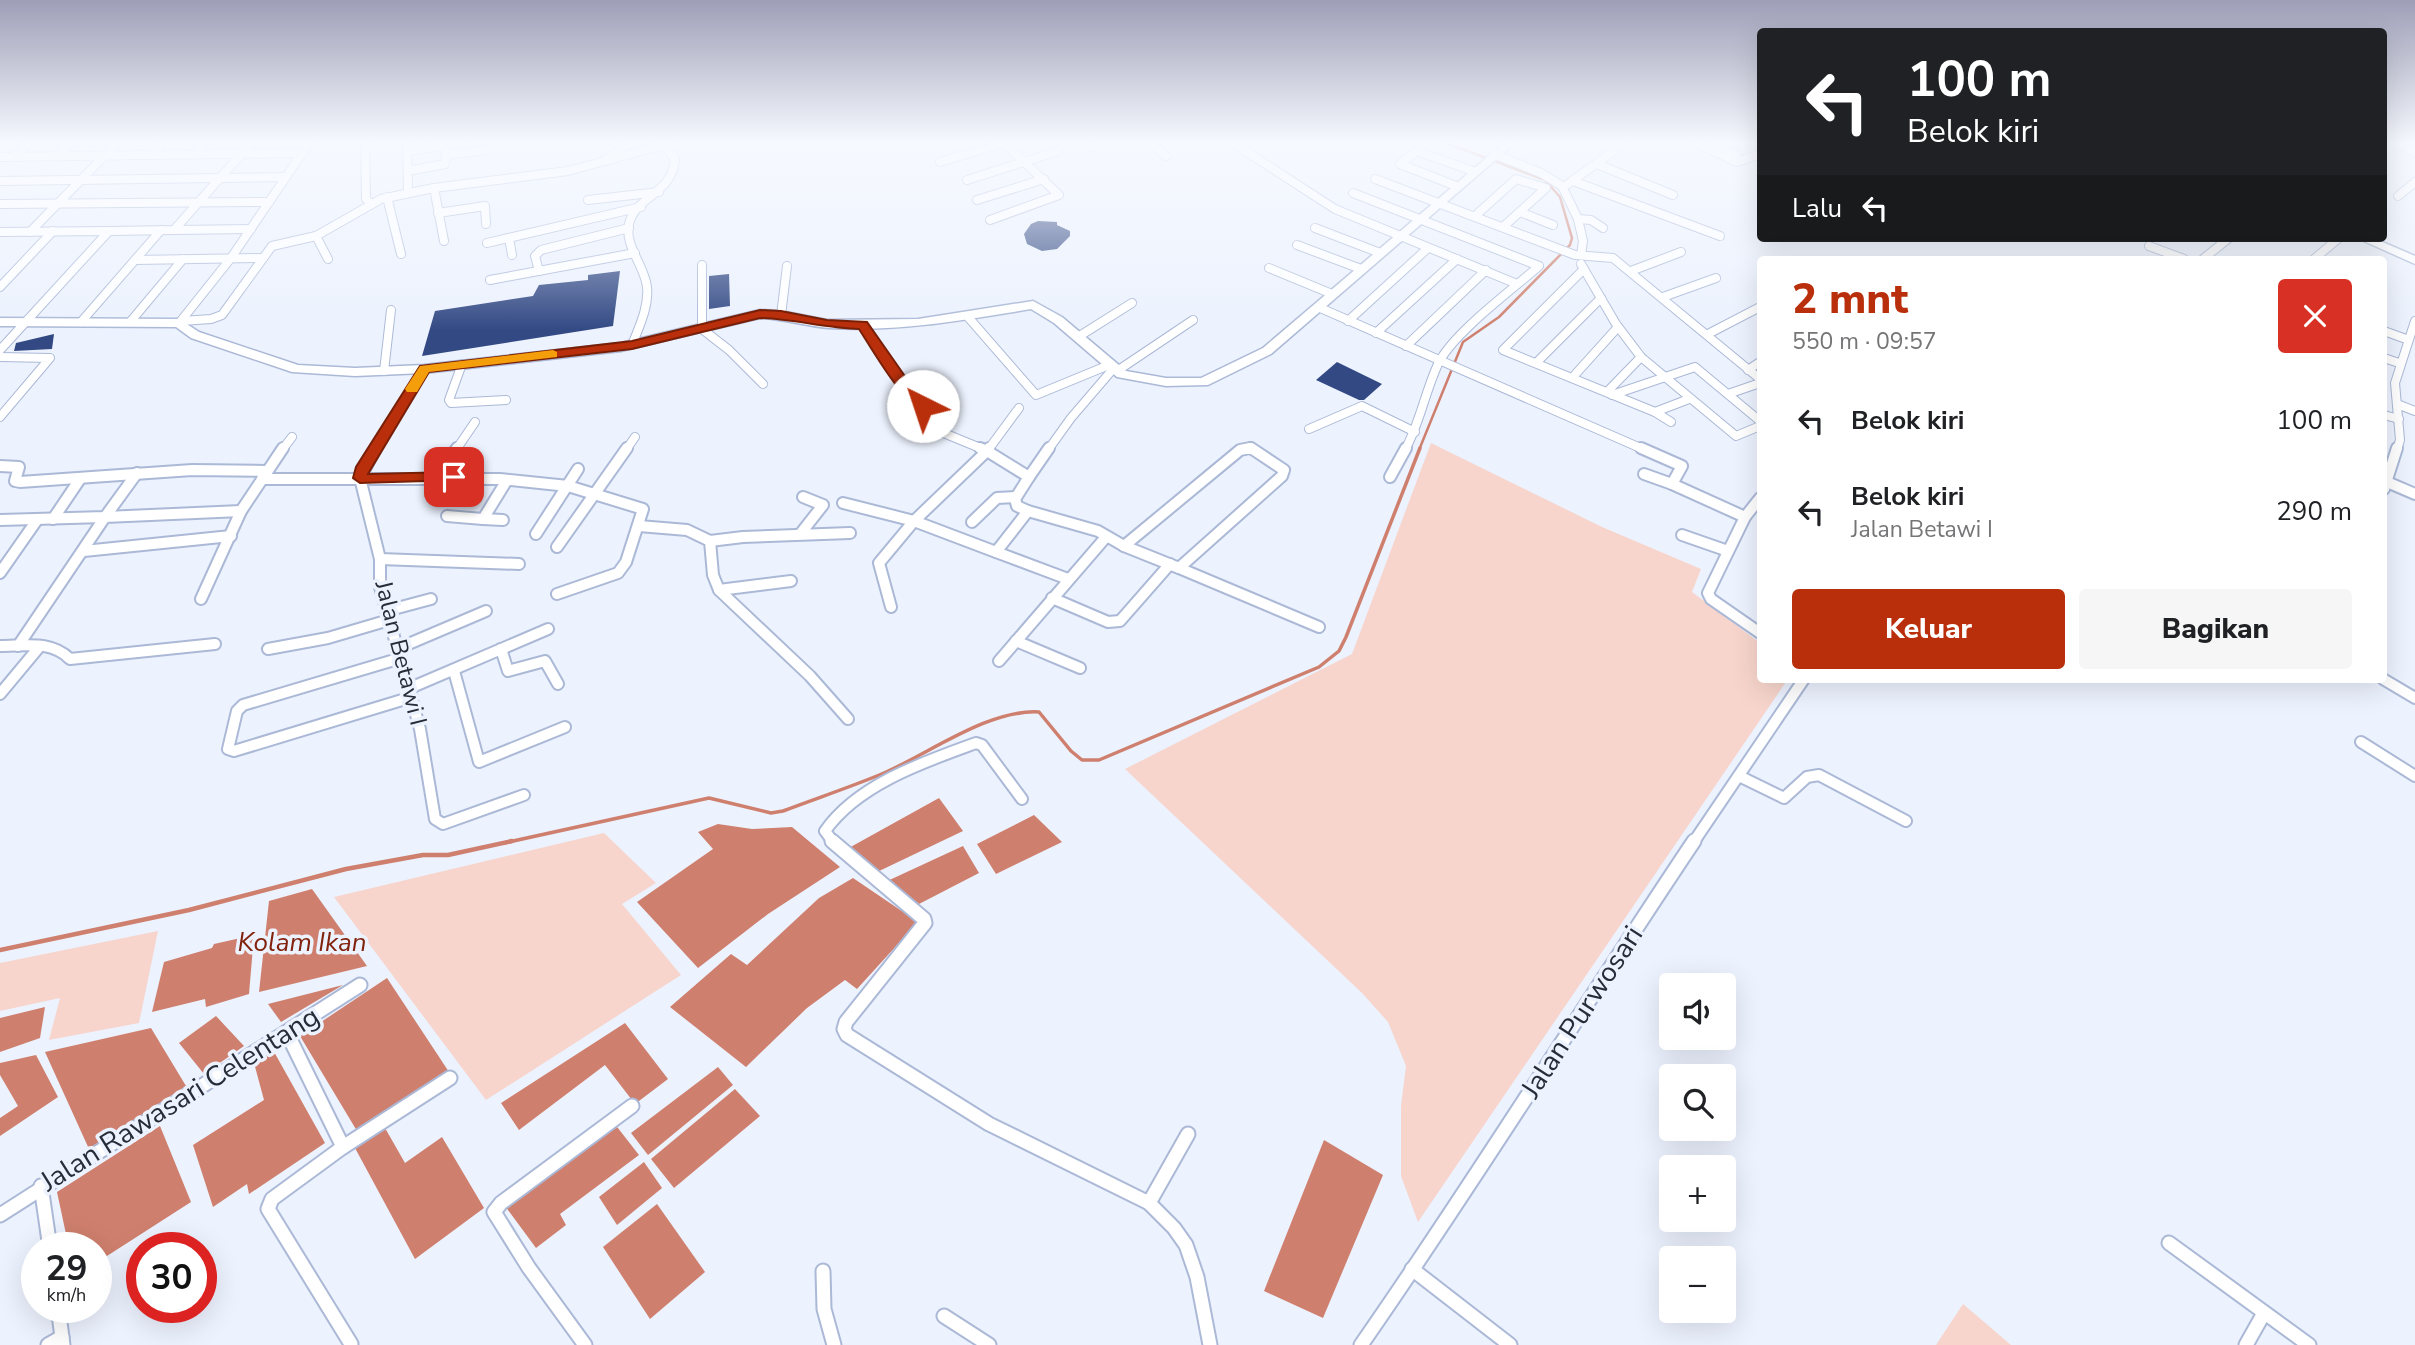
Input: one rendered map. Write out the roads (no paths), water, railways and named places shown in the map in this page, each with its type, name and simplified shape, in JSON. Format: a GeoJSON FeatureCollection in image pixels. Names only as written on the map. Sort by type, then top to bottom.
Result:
{"type":"FeatureCollection","features":[{"type":"Feature","properties":{"kind":"street"},"geometry":{"type":"LineString","coordinates":[[30,232],[55,206]]}},
{"type":"Feature","properties":{"kind":"street"},"geometry":{"type":"LineString","coordinates":[[174,230],[196,206]]}},
{"type":"Feature","properties":{"kind":"street"},"geometry":{"type":"LineString","coordinates":[[181,322],[231,258],[266,206]]}},
{"type":"Feature","properties":{"kind":"street"},"geometry":{"type":"LineString","coordinates":[[195,335],[225,311],[272,246],[316,236],[365,206]]}},
{"type":"Feature","properties":{"kind":"street"},"geometry":{"type":"LineString","coordinates":[[389,206],[401,254]]}},
{"type":"Feature","properties":{"kind":"street"},"geometry":{"type":"LineString","coordinates":[[438,206],[444,241]]}},
{"type":"Feature","properties":{"kind":"street"},"geometry":{"type":"LineString","coordinates":[[439,213],[477,206]]}},
{"type":"Feature","properties":{"kind":"street"},"geometry":{"type":"LineString","coordinates":[[482,206],[487,209],[486,224]]}},
{"type":"Feature","properties":{"kind":"street"},"geometry":{"type":"LineString","coordinates":[[632,345],[648,295],[646,279],[635,253],[629,228],[632,217],[644,206]]}},
{"type":"Feature","properties":{"kind":"street"},"geometry":{"type":"LineString","coordinates":[[990,220],[1032,206]]}},
{"type":"Feature","properties":{"kind":"street"},"geometry":{"type":"LineString","coordinates":[[1322,206],[1517,284]]}},
{"type":"Feature","properties":{"kind":"street"},"geometry":{"type":"LineString","coordinates":[[1386,206],[1539,266],[1461,335],[1442,363],[1415,432],[1390,477]]}},
{"type":"Feature","properties":{"kind":"street"},"geometry":{"type":"LineString","coordinates":[[181,322],[195,335],[297,369],[384,371],[424,369],[632,345],[760,314],[781,315],[819,323],[862,325],[918,323],[1034,305],[1078,337],[1113,368],[1140,379],[1179,383],[1210,380],[1262,355],[1434,206]]}},
{"type":"Feature","properties":{"kind":"street"},"geometry":{"type":"LineString","coordinates":[[1448,206],[1576,255],[1612,258],[1708,334],[1757,378]]}},
{"type":"Feature","properties":{"kind":"street"},"geometry":{"type":"LineString","coordinates":[[1475,216],[1486,206]]}},
{"type":"Feature","properties":{"kind":"street"},"geometry":{"type":"LineString","coordinates":[[1503,227],[1527,206]]}},
{"type":"Feature","properties":{"kind":"street"},"geometry":{"type":"LineString","coordinates":[[1568,206],[1578,219],[1583,240],[1576,255]]}},
{"type":"Feature","properties":{"kind":"street"},"geometry":{"type":"LineString","coordinates":[[1639,206],[1720,236]]}},
{"type":"Feature","properties":{"kind":"street"},"geometry":{"type":"LineString","coordinates":[[488,243],[641,208]]}},
{"type":"Feature","properties":{"kind":"street"},"geometry":{"type":"LineString","coordinates":[[1520,212],[1553,225]]}},
{"type":"Feature","properties":{"kind":"street"},"geometry":{"type":"LineString","coordinates":[[1578,219],[1591,220],[1603,229]]}},
{"type":"Feature","properties":{"kind":"street"},"geometry":{"type":"LineString","coordinates":[[539,271],[536,256],[541,250],[629,228]]}},
{"type":"Feature","properties":{"kind":"street"},"geometry":{"type":"LineString","coordinates":[[1315,228],[1380,253]]}},
{"type":"Feature","properties":{"kind":"street"},"geometry":{"type":"LineString","coordinates":[[0,232],[251,229]]}},
{"type":"Feature","properties":{"kind":"street"},"geometry":{"type":"LineString","coordinates":[[81,322],[161,230]]}},
{"type":"Feature","properties":{"kind":"street"},"geometry":{"type":"LineString","coordinates":[[0,287],[53,231]]}},
{"type":"Feature","properties":{"kind":"street"},"geometry":{"type":"LineString","coordinates":[[0,350],[109,231]]}},
{"type":"Feature","properties":{"kind":"street"},"geometry":{"type":"LineString","coordinates":[[316,236],[328,259]]}},
{"type":"Feature","properties":{"kind":"street"},"geometry":{"type":"LineString","coordinates":[[509,238],[512,255]]}},
{"type":"Feature","properties":{"kind":"street"},"geometry":{"type":"LineString","coordinates":[[2207,256],[2224,242]]}},
{"type":"Feature","properties":{"kind":"street"},"geometry":{"type":"LineString","coordinates":[[2318,256],[2334,242]]}},
{"type":"Feature","properties":{"kind":"street"},"geometry":{"type":"LineString","coordinates":[[2372,242],[2415,260]]}},
{"type":"Feature","properties":{"kind":"street"},"geometry":{"type":"LineString","coordinates":[[1297,245],[1361,269]]}},
{"type":"Feature","properties":{"kind":"street"},"geometry":{"type":"LineString","coordinates":[[2149,246],[2176,256]]}},
{"type":"Feature","properties":{"kind":"street"},"geometry":{"type":"LineString","coordinates":[[1348,321],[1428,248]]}},
{"type":"Feature","properties":{"kind":"street"},"geometry":{"type":"LineString","coordinates":[[1631,271],[1681,252]]}},
{"type":"Feature","properties":{"kind":"street"},"geometry":{"type":"LineString","coordinates":[[490,280],[635,253]]}},
{"type":"Feature","properties":{"kind":"street"},"geometry":{"type":"LineString","coordinates":[[1576,255],[1618,327],[1641,357],[1736,436],[1757,427]]}},
{"type":"Feature","properties":{"kind":"street"},"geometry":{"type":"LineString","coordinates":[[135,260],[263,258]]}},
{"type":"Feature","properties":{"kind":"street"},"geometry":{"type":"LineString","coordinates":[[131,321],[183,259]]}},
{"type":"Feature","properties":{"kind":"street"},"geometry":{"type":"LineString","coordinates":[[1376,333],[1457,259]]}},
{"type":"Feature","properties":{"kind":"street"},"geometry":{"type":"LineString","coordinates":[[702,265],[702,329]]}},
{"type":"Feature","properties":{"kind":"street"},"geometry":{"type":"LineString","coordinates":[[781,315],[787,265]]}},
{"type":"Feature","properties":{"kind":"street"},"geometry":{"type":"LineString","coordinates":[[1269,268],[1332,294]]}},
{"type":"Feature","properties":{"kind":"street"},"geometry":{"type":"LineString","coordinates":[[1584,269],[1502,349],[1655,412],[1671,422]]}},
{"type":"Feature","properties":{"kind":"street"},"geometry":{"type":"LineString","coordinates":[[1406,346],[1486,270]]}},
{"type":"Feature","properties":{"kind":"street"},"geometry":{"type":"LineString","coordinates":[[1663,297],[1716,278]]}},
{"type":"Feature","properties":{"kind":"street"},"geometry":{"type":"LineString","coordinates":[[1536,363],[1601,298]]}},
{"type":"Feature","properties":{"kind":"street"},"geometry":{"type":"LineString","coordinates":[[1078,337],[1132,303]]}},
{"type":"Feature","properties":{"kind":"street"},"geometry":{"type":"LineString","coordinates":[[1318,307],[1682,466],[1672,484]]}},
{"type":"Feature","properties":{"kind":"street"},"geometry":{"type":"LineString","coordinates":[[1708,334],[1757,309]]}},
{"type":"Feature","properties":{"kind":"street"},"geometry":{"type":"LineString","coordinates":[[384,371],[391,310]]}},
{"type":"Feature","properties":{"kind":"street"},"geometry":{"type":"LineString","coordinates":[[968,317],[1037,396],[1113,368],[1193,320]]}},
{"type":"Feature","properties":{"kind":"street"},"geometry":{"type":"LineString","coordinates":[[0,322],[181,322],[215,319]]}},
{"type":"Feature","properties":{"kind":"street"},"geometry":{"type":"LineString","coordinates":[[2387,480],[2400,440],[2395,383],[2402,350],[2415,321]]}},
{"type":"Feature","properties":{"kind":"street"},"geometry":{"type":"LineString","coordinates":[[862,325],[916,399],[926,407],[946,409]]}},
{"type":"Feature","properties":{"kind":"street"},"geometry":{"type":"LineString","coordinates":[[1572,378],[1618,327]]}},
{"type":"Feature","properties":{"kind":"street"},"geometry":{"type":"LineString","coordinates":[[702,329],[729,350],[763,384]]}},
{"type":"Feature","properties":{"kind":"street"},"geometry":{"type":"LineString","coordinates":[[2387,332],[2406,339]]}},
{"type":"Feature","properties":{"kind":"street"},"geometry":{"type":"LineString","coordinates":[[2402,350],[2415,354]]}},
{"type":"Feature","properties":{"kind":"street"},"geometry":{"type":"LineString","coordinates":[[0,357],[50,358],[0,417]]}},
{"type":"Feature","properties":{"kind":"street"},"geometry":{"type":"LineString","coordinates":[[1609,393],[1641,357]]}},
{"type":"Feature","properties":{"kind":"street"},"geometry":{"type":"LineString","coordinates":[[2387,359],[2399,363]]}},
{"type":"Feature","properties":{"kind":"street"},"geometry":{"type":"LineString","coordinates":[[462,364],[449,400],[451,403],[506,400]]}},
{"type":"Feature","properties":{"kind":"street"},"geometry":{"type":"LineString","coordinates":[[1609,393],[1664,378],[1691,364],[1757,418]]}},
{"type":"Feature","properties":{"kind":"street"},"geometry":{"type":"LineString","coordinates":[[1748,370],[1757,364]]}},
{"type":"Feature","properties":{"kind":"street"},"geometry":{"type":"LineString","coordinates":[[1113,368],[1071,418],[1029,477],[1016,497],[1017,506],[1098,531],[1124,546],[1319,627]]}},
{"type":"Feature","properties":{"kind":"street"},"geometry":{"type":"LineString","coordinates":[[360,478],[363,467],[424,369]]}},
{"type":"Feature","properties":{"kind":"street"},"geometry":{"type":"LineString","coordinates":[[1728,394],[1757,382]]}},
{"type":"Feature","properties":{"kind":"street"},"geometry":{"type":"LineString","coordinates":[[1655,412],[1689,399]]}},
{"type":"Feature","properties":{"kind":"street"},"geometry":{"type":"LineString","coordinates":[[2397,404],[2415,411]]}},
{"type":"Feature","properties":{"kind":"street"},"geometry":{"type":"LineString","coordinates":[[1310,429],[1362,406],[1415,432]]}},
{"type":"Feature","properties":{"kind":"street"},"geometry":{"type":"LineString","coordinates":[[891,607],[879,563],[915,521],[987,452],[1018,408]]}},
{"type":"Feature","properties":{"kind":"street"},"geometry":{"type":"LineString","coordinates":[[2387,416],[2399,419]]}},
{"type":"Feature","properties":{"kind":"street"},"geometry":{"type":"LineString","coordinates":[[437,477],[475,422]]}},
{"type":"Feature","properties":{"kind":"street"},"geometry":{"type":"LineString","coordinates":[[929,427],[987,452],[1029,477]]}},
{"type":"Feature","properties":{"kind":"street"},"geometry":{"type":"LineString","coordinates":[[201,598],[241,511],[292,437]]}},
{"type":"Feature","properties":{"kind":"street"},"geometry":{"type":"LineString","coordinates":[[557,547],[635,437]]}},
{"type":"Feature","properties":{"kind":"street"},"geometry":{"type":"LineString","coordinates":[[1052,598],[1108,622],[1119,621],[1174,566],[1282,476],[1284,470],[1251,449],[1240,450],[1124,546]]}},
{"type":"Feature","properties":{"kind":"street"},"geometry":{"type":"LineString","coordinates":[[0,466],[19,467],[15,481],[20,482],[137,473],[507,480],[568,486],[643,509],[626,562],[618,573],[557,594]]}},
{"type":"Feature","properties":{"kind":"street"},"geometry":{"type":"LineString","coordinates":[[536,534],[578,469]]}},
{"type":"Feature","properties":{"kind":"street"},"geometry":{"type":"LineString","coordinates":[[18,646],[137,473]]}},
{"type":"Feature","properties":{"kind":"street"},"geometry":{"type":"LineString","coordinates":[[1644,474],[1745,517]]}},
{"type":"Feature","properties":{"kind":"street","name":"Jalan Betawi I"},"geometry":{"type":"LineString","coordinates":[[360,478],[380,559],[380,587],[420,729],[431,800],[438,822],[443,824],[524,795]]}},
{"type":"Feature","properties":{"kind":"street"},"geometry":{"type":"LineString","coordinates":[[53,519],[80,479]]}},
{"type":"Feature","properties":{"kind":"street"},"geometry":{"type":"LineString","coordinates":[[483,519],[507,480]]}},
{"type":"Feature","properties":{"kind":"street"},"geometry":{"type":"LineString","coordinates":[[2387,487],[2415,494]]}},
{"type":"Feature","properties":{"kind":"street"},"geometry":{"type":"LineString","coordinates":[[801,533],[823,505],[803,497]]}},
{"type":"Feature","properties":{"kind":"street"},"geometry":{"type":"LineString","coordinates":[[972,522],[997,498],[1016,497]]}},
{"type":"Feature","properties":{"kind":"street"},"geometry":{"type":"LineString","coordinates":[[1757,502],[1745,517],[1708,593],[1757,631]]}},
{"type":"Feature","properties":{"kind":"street"},"geometry":{"type":"LineString","coordinates":[[843,503],[915,521],[1068,579]]}},
{"type":"Feature","properties":{"kind":"street"},"geometry":{"type":"LineString","coordinates":[[0,520],[241,511]]}},
{"type":"Feature","properties":{"kind":"street"},"geometry":{"type":"LineString","coordinates":[[996,552],[1028,511]]}},
{"type":"Feature","properties":{"kind":"street"},"geometry":{"type":"LineString","coordinates":[[447,516],[503,520]]}},
{"type":"Feature","properties":{"kind":"street"},"geometry":{"type":"LineString","coordinates":[[0,573],[37,520]]}},
{"type":"Feature","properties":{"kind":"street"},"geometry":{"type":"LineString","coordinates":[[639,526],[684,531],[707,537],[710,541],[713,575],[719,590],[810,676],[848,719]]}},
{"type":"Feature","properties":{"kind":"street"},"geometry":{"type":"LineString","coordinates":[[710,541],[801,533],[850,533]]}},
{"type":"Feature","properties":{"kind":"street"},"geometry":{"type":"LineString","coordinates":[[1682,535],[1728,551]]}},
{"type":"Feature","properties":{"kind":"street"},"geometry":{"type":"LineString","coordinates":[[84,551],[231,536]]}},
{"type":"Feature","properties":{"kind":"street"},"geometry":{"type":"LineString","coordinates":[[999,661],[1106,537]]}},
{"type":"Feature","properties":{"kind":"street"},"geometry":{"type":"LineString","coordinates":[[0,551],[15,551]]}},
{"type":"Feature","properties":{"kind":"street"},"geometry":{"type":"LineString","coordinates":[[380,559],[519,564]]}},
{"type":"Feature","properties":{"kind":"street"},"geometry":{"type":"LineString","coordinates":[[719,590],[791,581]]}},
{"type":"Feature","properties":{"kind":"street"},"geometry":{"type":"LineString","coordinates":[[268,649],[328,638],[431,599]]}},
{"type":"Feature","properties":{"kind":"street"},"geometry":{"type":"LineString","coordinates":[[486,611],[400,653],[243,705],[237,711],[228,749],[234,751],[411,693],[548,629]]}},
{"type":"Feature","properties":{"kind":"street"},"geometry":{"type":"LineString","coordinates":[[1016,641],[1080,668]]}},
{"type":"Feature","properties":{"kind":"street"},"geometry":{"type":"LineString","coordinates":[[0,646],[57,647],[70,659],[215,644]]}},
{"type":"Feature","properties":{"kind":"street"},"geometry":{"type":"LineString","coordinates":[[0,694],[40,646]]}},
{"type":"Feature","properties":{"kind":"street"},"geometry":{"type":"LineString","coordinates":[[501,649],[508,671],[545,661],[558,684]]}},
{"type":"Feature","properties":{"kind":"street"},"geometry":{"type":"LineString","coordinates":[[454,671],[480,762],[565,727]]}},
{"type":"Feature","properties":{"kind":"street"},"geometry":{"type":"LineString","coordinates":[[2387,681],[2415,698]]}},
{"type":"Feature","properties":{"kind":"street","name":"Jalan Purwosari"},"geometry":{"type":"LineString","coordinates":[[1361,1345],[1450,1217],[1587,1000],[1801,683]]}},
{"type":"Feature","properties":{"kind":"street"},"geometry":{"type":"LineString","coordinates":[[2361,742],[2415,776]]}},
{"type":"Feature","properties":{"kind":"street"},"geometry":{"type":"LineString","coordinates":[[1022,799],[982,746],[976,743],[946,754],[855,799],[828,823],[825,831],[827,837],[925,923],[846,1022],[844,1029],[847,1035],[989,1124],[1149,1203],[1174,1228],[1186,1245],[1197,1277],[1210,1345]]}},
{"type":"Feature","properties":{"kind":"street"},"geometry":{"type":"LineString","coordinates":[[1739,776],[1784,798],[1807,777],[1819,775],[1906,821]]}},
{"type":"Feature","properties":{"kind":"street","name":"Jalan Rawasari Celentang"},"geometry":{"type":"LineString","coordinates":[[0,1215],[41,1186],[360,985]]}},
{"type":"Feature","properties":{"kind":"street"},"geometry":{"type":"LineString","coordinates":[[287,1033],[343,1147]]}},
{"type":"Feature","properties":{"kind":"street"},"geometry":{"type":"LineString","coordinates":[[351,1345],[267,1205],[343,1147],[450,1078]]}},
{"type":"Feature","properties":{"kind":"street"},"geometry":{"type":"LineString","coordinates":[[585,1345],[494,1212],[501,1203],[632,1106]]}},
{"type":"Feature","properties":{"kind":"street"},"geometry":{"type":"LineString","coordinates":[[1149,1203],[1188,1134]]}},
{"type":"Feature","properties":{"kind":"street"},"geometry":{"type":"LineString","coordinates":[[41,1186],[48,1232]]}},
{"type":"Feature","properties":{"kind":"street"},"geometry":{"type":"LineString","coordinates":[[2169,1243],[2309,1345]]}},
{"type":"Feature","properties":{"kind":"street"},"geometry":{"type":"LineString","coordinates":[[1412,1269],[1510,1345]]}},
{"type":"Feature","properties":{"kind":"street"},"geometry":{"type":"LineString","coordinates":[[823,1271],[823,1312],[826,1329],[834,1345]]}},
{"type":"Feature","properties":{"kind":"street"},"geometry":{"type":"LineString","coordinates":[[2246,1345],[2264,1312]]}},
{"type":"Feature","properties":{"kind":"street"},"geometry":{"type":"LineString","coordinates":[[944,1316],[989,1345]]}},
{"type":"Feature","properties":{"kind":"street"},"geometry":{"type":"LineString","coordinates":[[48,1345],[62,1341],[60,1323]]}},
{"type":"Feature","properties":{"kind":"water"},"geometry":{"type":"Polygon","coordinates":[[[939,798],[963,831],[875,873],[847,849],[939,798]]]}},
{"type":"Feature","properties":{"kind":"water"},"geometry":{"type":"Polygon","coordinates":[[[1034,815],[1062,842],[996,874],[977,844],[1034,815]]]}},
{"type":"Feature","properties":{"kind":"water"},"geometry":{"type":"Polygon","coordinates":[[[718,824],[752,829],[792,827],[840,867],[768,914],[698,968],[637,902],[713,849],[698,832],[718,824]]]}},
{"type":"Feature","properties":{"kind":"water"},"geometry":{"type":"Polygon","coordinates":[[[963,846],[979,873],[919,904],[883,883],[963,846]]]}},
{"type":"Feature","properties":{"kind":"water"},"geometry":{"type":"Polygon","coordinates":[[[853,878],[918,922],[857,989],[845,980],[807,1008],[746,1067],[670,1007],[731,954],[747,965],[819,898],[853,878]]]}},
{"type":"Feature","properties":{"kind":"water","name":"Kolam Ikan"},"geometry":{"type":"Polygon","coordinates":[[[312,889],[367,966],[259,992],[269,901],[312,889]]]}},
{"type":"Feature","properties":{"kind":"water"},"geometry":{"type":"Polygon","coordinates":[[[254,935],[249,994],[206,1007],[205,999],[152,1012],[164,962],[212,948],[214,944],[254,935]]]}},
{"type":"Feature","properties":{"kind":"water"},"geometry":{"type":"Polygon","coordinates":[[[387,978],[449,1072],[360,1136],[300,1036],[387,978]]]}},
{"type":"Feature","properties":{"kind":"water"},"geometry":{"type":"Polygon","coordinates":[[[343,985],[281,1022],[268,1004],[343,985]]]}},
{"type":"Feature","properties":{"kind":"water"},"geometry":{"type":"Polygon","coordinates":[[[45,1007],[40,1038],[0,1052],[0,1018],[45,1007]]]}},
{"type":"Feature","properties":{"kind":"water"},"geometry":{"type":"Polygon","coordinates":[[[216,1016],[244,1046],[204,1074],[179,1043],[216,1016]]]}},
{"type":"Feature","properties":{"kind":"water"},"geometry":{"type":"Polygon","coordinates":[[[625,1023],[668,1079],[635,1104],[605,1065],[519,1130],[501,1103],[625,1023]]]}},
{"type":"Feature","properties":{"kind":"water"},"geometry":{"type":"Polygon","coordinates":[[[151,1028],[186,1086],[89,1149],[45,1052],[151,1028]]]}},
{"type":"Feature","properties":{"kind":"water"},"geometry":{"type":"Polygon","coordinates":[[[273,1050],[325,1143],[249,1194],[247,1184],[213,1207],[193,1145],[264,1100],[254,1063],[273,1050]]]}},
{"type":"Feature","properties":{"kind":"water"},"geometry":{"type":"Polygon","coordinates":[[[36,1055],[58,1097],[0,1136],[0,1118],[18,1106],[0,1075],[0,1063],[36,1055]]]}},
{"type":"Feature","properties":{"kind":"water"},"geometry":{"type":"Polygon","coordinates":[[[718,1067],[733,1085],[648,1155],[631,1133],[718,1067]]]}},
{"type":"Feature","properties":{"kind":"water"},"geometry":{"type":"Polygon","coordinates":[[[735,1089],[760,1116],[674,1188],[651,1159],[735,1089]]]}},
{"type":"Feature","properties":{"kind":"water"},"geometry":{"type":"Polygon","coordinates":[[[614,1123],[639,1155],[560,1214],[566,1225],[536,1248],[505,1206],[614,1123]]]}},
{"type":"Feature","properties":{"kind":"water"},"geometry":{"type":"Polygon","coordinates":[[[160,1126],[191,1202],[144,1232],[126,1232],[126,1244],[112,1253],[112,1232],[66,1232],[57,1192],[160,1126]]]}},
{"type":"Feature","properties":{"kind":"water"},"geometry":{"type":"Polygon","coordinates":[[[385,1128],[405,1163],[442,1137],[484,1208],[415,1259],[355,1148],[385,1128]]]}},
{"type":"Feature","properties":{"kind":"water"},"geometry":{"type":"Polygon","coordinates":[[[1324,1140],[1383,1175],[1323,1318],[1264,1291],[1324,1140]]]}},
{"type":"Feature","properties":{"kind":"water"},"geometry":{"type":"Polygon","coordinates":[[[644,1162],[662,1188],[617,1225],[599,1197],[644,1162]]]}},
{"type":"Feature","properties":{"kind":"water"},"geometry":{"type":"Polygon","coordinates":[[[657,1204],[705,1272],[650,1319],[603,1247],[657,1204]]]}},
{"type":"Feature","properties":{"kind":"waterway"},"geometry":{"type":"LineString","coordinates":[[1419,450],[1463,342],[1499,317],[1570,245],[1572,238],[1563,206]]}},
{"type":"Feature","properties":{"kind":"waterway"},"geometry":{"type":"LineString","coordinates":[[504,843],[709,798],[771,813],[783,811],[884,773],[980,725],[1020,713],[1039,712],[1071,751],[1082,760],[1099,760],[1319,667],[1339,651],[1346,637],[1420,448]]}},
{"type":"Feature","properties":{"kind":"waterway"},"geometry":{"type":"LineString","coordinates":[[0,950],[189,910],[346,869],[423,855],[448,855],[512,841]]}}]}
